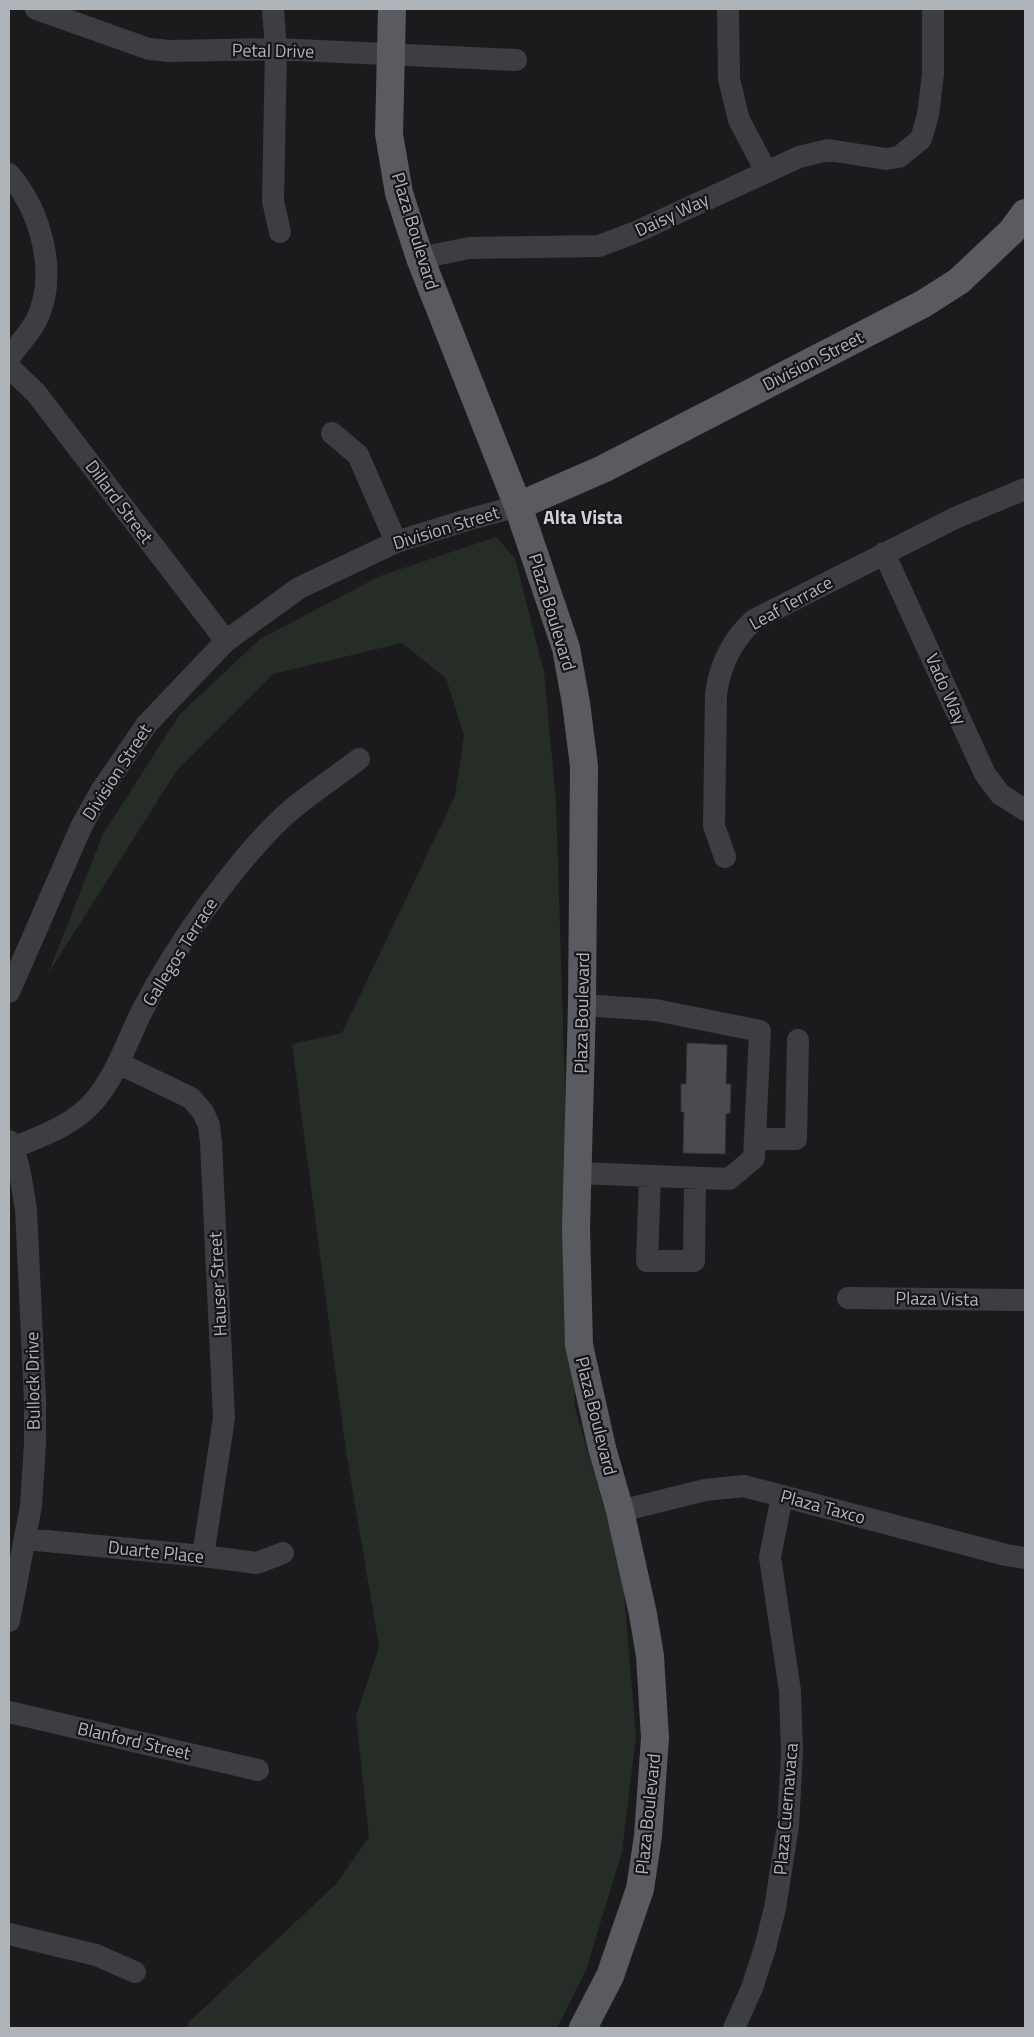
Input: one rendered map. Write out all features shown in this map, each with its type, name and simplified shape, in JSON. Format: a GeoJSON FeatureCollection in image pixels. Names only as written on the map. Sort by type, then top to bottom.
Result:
{"type":"FeatureCollection","features":[{"type":"Feature","properties":{"kind":"main road","name":"Plaza Boulevard"},"geometry":{"type":"LineString","coordinates":[[392,9],[389,134],[398,193],[420,258],[518,506],[566,648],[576,703],[584,766],[582,1005],[576,1228],[579,1345],[643,1614],[650,1656],[655,1738],[648,1836],[640,1889],[610,1976],[583,2028]]}},
{"type":"Feature","properties":{"kind":"main road","name":"Division Street"},"geometry":{"type":"LineString","coordinates":[[518,506],[603,469],[923,304],[959,281],[1012,231],[1025,213]]}},
{"type":"Feature","properties":{"kind":"street","name":"Petal Drive"},"geometry":{"type":"LineString","coordinates":[[36,9],[148,49],[168,51],[276,49],[516,60]]}},
{"type":"Feature","properties":{"kind":"street"},"geometry":{"type":"LineString","coordinates":[[273,9],[276,49],[273,201],[280,232]]}},
{"type":"Feature","properties":{"kind":"street"},"geometry":{"type":"LineString","coordinates":[[728,9],[728,79],[739,120],[766,171]]}},
{"type":"Feature","properties":{"kind":"street","name":"Daisy Way"},"geometry":{"type":"LineString","coordinates":[[420,258],[469,248],[599,246],[636,232],[799,157],[828,150],[886,159],[899,157],[921,139],[928,116],[933,74],[934,9]]}},
{"type":"Feature","properties":{"kind":"street"},"geometry":{"type":"LineString","coordinates":[[9,174],[26,198],[34,214],[44,250],[46,268],[41,304],[36,321],[9,358]]}},
{"type":"Feature","properties":{"kind":"street","name":"Dillard Street"},"geometry":{"type":"LineString","coordinates":[[9,367],[36,393],[226,641]]}},
{"type":"Feature","properties":{"kind":"street"},"geometry":{"type":"LineString","coordinates":[[332,433],[358,456],[396,542]]}},
{"type":"Feature","properties":{"kind":"street","name":"Leaf Terrace"},"geometry":{"type":"LineString","coordinates":[[725,857],[714,826],[716,694],[721,670],[730,647],[754,620],[980,506],[1025,489]]}},
{"type":"Feature","properties":{"kind":"street","name":"Division Street"},"geometry":{"type":"LineString","coordinates":[[9,992],[82,825],[101,791],[147,724],[226,641],[299,588],[396,542],[518,506]]}},
{"type":"Feature","properties":{"kind":"street","name":"Vado Way"},"geometry":{"type":"LineString","coordinates":[[884,553],[985,774],[1000,794],[1025,810]]}},
{"type":"Feature","properties":{"kind":"street","name":"Gallegos Terrace"},"geometry":{"type":"LineString","coordinates":[[11,1145],[52,1131],[79,1116],[94,1102],[118,1063],[148,999],[166,968],[185,938],[232,874],[285,816],[359,759]]}},
{"type":"Feature","properties":{"kind":"street"},"geometry":{"type":"LineString","coordinates":[[578,1173],[729,1179],[754,1158],[760,1031],[655,1010],[582,1005]]}},
{"type":"Feature","properties":{"kind":"street"},"geometry":{"type":"LineString","coordinates":[[755,1139],[796,1139],[798,1040]]}},
{"type":"Feature","properties":{"kind":"street","name":"Hauser Street"},"geometry":{"type":"LineString","coordinates":[[118,1063],[191,1098],[203,1112],[209,1126],[224,1418],[203,1556]]}},
{"type":"Feature","properties":{"kind":"street","name":"Bullock Drive"},"geometry":{"type":"LineString","coordinates":[[9,1621],[31,1506],[35,1401],[26,1209],[11,1145]]}},
{"type":"Feature","properties":{"kind":"street"},"geometry":{"type":"LineString","coordinates":[[650,1177],[647,1261],[694,1261],[695,1178]]}},
{"type":"Feature","properties":{"kind":"street","name":"Plaza Vista"},"geometry":{"type":"LineString","coordinates":[[848,1298],[1025,1300]]}},
{"type":"Feature","properties":{"kind":"street","name":"Plaza Taxco"},"geometry":{"type":"LineString","coordinates":[[620,1511],[705,1490],[744,1486],[1006,1555],[1025,1558]]}},
{"type":"Feature","properties":{"kind":"street","name":"Plaza Cuernavaca"},"geometry":{"type":"LineString","coordinates":[[734,2028],[752,1988],[765,1948],[775,1908],[788,1826],[792,1753],[790,1691],[770,1557],[782,1496]]}},
{"type":"Feature","properties":{"kind":"street","name":"Duarte Place"},"geometry":{"type":"LineString","coordinates":[[26,1539],[258,1563],[283,1552]]}},
{"type":"Feature","properties":{"kind":"street","name":"Blanford Street"},"geometry":{"type":"LineString","coordinates":[[9,1712],[258,1770]]}},
{"type":"Feature","properties":{"kind":"street"},"geometry":{"type":"LineString","coordinates":[[9,1934],[96,1955],[135,1972]]}},
{"type":"Feature","properties":{"kind":"shaded area"},"geometry":{"type":"Polygon","coordinates":[[[496,537],[515,558],[544,672],[556,801],[575,1408],[622,1570],[636,1736],[622,1852],[586,1970],[557,2028],[186,2028],[189,2022],[336,1884],[369,1837],[356,1716],[379,1647],[346,1451],[292,1044],[342,1033],[455,796],[464,736],[446,678],[402,643],[273,674],[177,770],[48,974],[103,834],[180,714],[260,639],[380,576],[496,537]]]}},
{"type":"Feature","properties":{"kind":"building"},"geometry":{"type":"Polygon","coordinates":[[[687,1043],[727,1045],[726,1084],[731,1084],[730,1113],[726,1114],[725,1154],[683,1153],[684,1112],[681,1112],[681,1084],[686,1084],[687,1043]]]}},
{"type":"Feature","properties":{"kind":"district","name":"Alta Vista"},"geometry":{"type":"Point","coordinates":[583,517]}}]}
